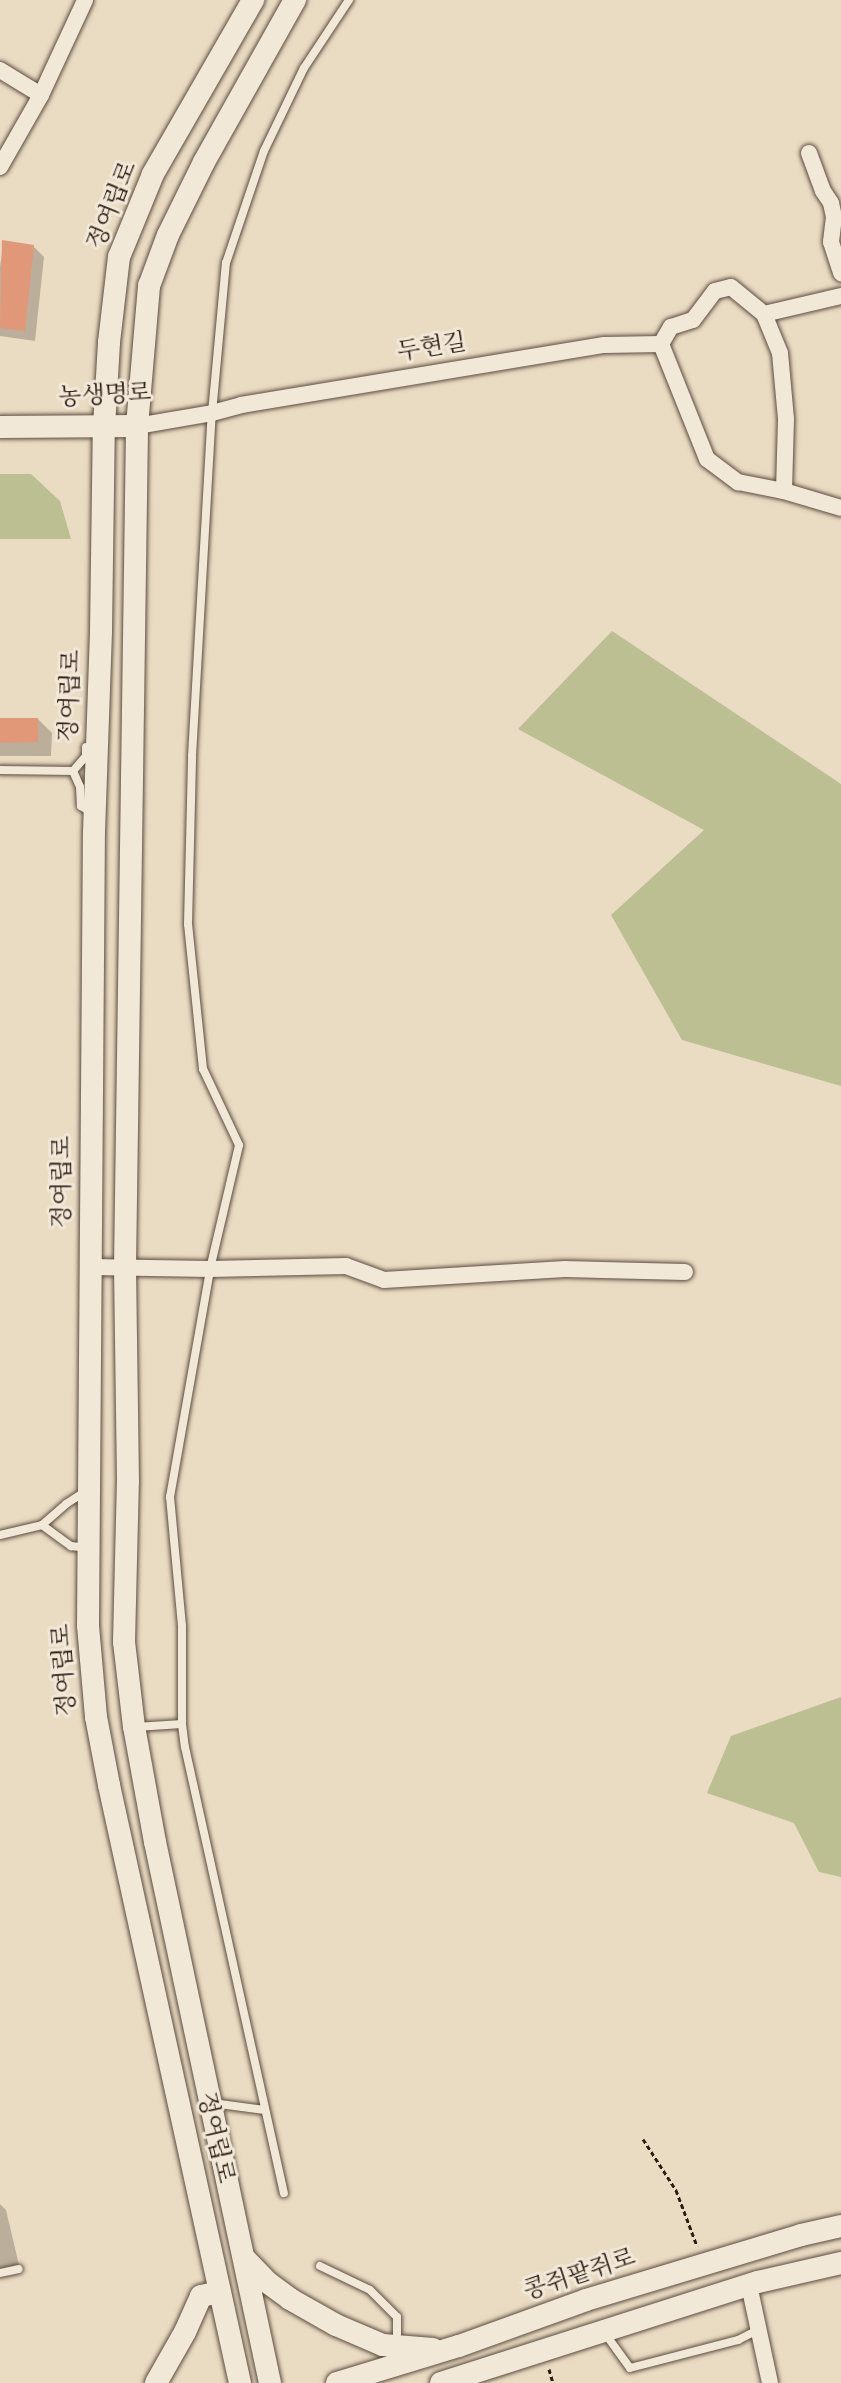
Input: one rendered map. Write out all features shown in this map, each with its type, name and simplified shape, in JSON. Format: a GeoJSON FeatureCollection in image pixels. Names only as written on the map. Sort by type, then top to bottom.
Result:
{"type":"FeatureCollection","features":[{"type":"Feature","properties":{"kind":"street"},"geometry":{"type":"LineString","coordinates":[[0,167],[41,95],[85,0]]}},
{"type":"Feature","properties":{"kind":"street","name":"정여립로"},"geometry":{"type":"LineString","coordinates":[[240,2383],[96,1717],[88,1625],[95,815],[104,427],[109,342],[119,256],[153,174],[253,0]]}},
{"type":"Feature","properties":{"kind":"street","name":"정여립로"},"geometry":{"type":"LineString","coordinates":[[270,2383],[134,1727],[124,1642],[127,1488],[125,1267],[138,426],[148,286],[168,235],[204,162],[295,0]]}},
{"type":"Feature","properties":{"kind":"street"},"geometry":{"type":"LineString","coordinates":[[0,70],[41,95]]}},
{"type":"Feature","properties":{"kind":"street"},"geometry":{"type":"LineString","coordinates":[[809,153],[823,191],[831,203],[834,218],[831,242],[841,273]]}},
{"type":"Feature","properties":{"kind":"street"},"geometry":{"type":"LineString","coordinates":[[784,491],[786,419],[780,352],[764,314],[731,287],[715,291],[693,320],[671,327],[661,344],[707,459],[738,482],[784,491],[841,508]]}},
{"type":"Feature","properties":{"kind":"street"},"geometry":{"type":"LineString","coordinates":[[764,314],[841,296]]}},
{"type":"Feature","properties":{"kind":"street","name":"두현길"},"geometry":{"type":"LineString","coordinates":[[212,413],[241,405],[604,345],[661,344]]}},
{"type":"Feature","properties":{"kind":"street","name":"농생명로"},"geometry":{"type":"LineString","coordinates":[[0,427],[138,426],[212,413]]}},
{"type":"Feature","properties":{"kind":"street"},"geometry":{"type":"LineString","coordinates":[[91,1267],[210,1269],[346,1266],[384,1280],[565,1269],[685,1272]]}},
{"type":"Feature","properties":{"kind":"street"},"geometry":{"type":"LineString","coordinates":[[90,1489],[127,1488]]}},
{"type":"Feature","properties":{"kind":"street","name":"콩쥐팥쥐로"},"geometry":{"type":"LineString","coordinates":[[397,2365],[446,2350],[585,2300],[841,2226]]}},
{"type":"Feature","properties":{"kind":"street"},"geometry":{"type":"LineString","coordinates":[[244,2258],[267,2282],[315,2313],[383,2345],[397,2365],[337,2383]]}},
{"type":"Feature","properties":{"kind":"street"},"geometry":{"type":"LineString","coordinates":[[441,2383],[749,2285],[841,2263]]}},
{"type":"Feature","properties":{"kind":"street"},"geometry":{"type":"LineString","coordinates":[[749,2285],[770,2383]]}},
{"type":"Feature","properties":{"kind":"street"},"geometry":{"type":"LineString","coordinates":[[156,2383],[185,2332],[201,2296],[220,2292]]}},
{"type":"Feature","properties":{"kind":"lane"},"geometry":{"type":"LineString","coordinates":[[284,2193],[184,1747],[182,1626],[170,1497],[210,1269],[239,1145],[203,1069],[188,924],[192,756],[212,413],[226,263],[264,151],[304,68],[349,0]]}},
{"type":"Feature","properties":{"kind":"lane"},"geometry":{"type":"LineString","coordinates":[[0,770],[73,771],[86,756],[87,733],[98,730]]}},
{"type":"Feature","properties":{"kind":"lane"},"geometry":{"type":"LineString","coordinates":[[73,771],[80,787],[81,806],[95,815]]}},
{"type":"Feature","properties":{"kind":"lane"},"geometry":{"type":"LineString","coordinates":[[0,1535],[42,1525],[66,1503],[90,1489]]}},
{"type":"Feature","properties":{"kind":"lane"},"geometry":{"type":"LineString","coordinates":[[42,1525],[71,1546],[89,1548]]}},
{"type":"Feature","properties":{"kind":"lane"},"geometry":{"type":"LineString","coordinates":[[134,1727],[182,1724]]}},
{"type":"Feature","properties":{"kind":"lane"},"geometry":{"type":"LineString","coordinates":[[211,2102],[265,2110]]}},
{"type":"Feature","properties":{"kind":"lane"},"geometry":{"type":"LineString","coordinates":[[320,2266],[369,2290],[397,2317],[397,2365]]}},
{"type":"Feature","properties":{"kind":"lane"},"geometry":{"type":"LineString","coordinates":[[0,2273],[19,2269]]}},
{"type":"Feature","properties":{"kind":"lane"},"geometry":{"type":"LineString","coordinates":[[604,2331],[630,2368],[738,2340],[758,2330]]}},
{"type":"Feature","properties":{"kind":"path"},"geometry":{"type":"LineString","coordinates":[[644,2139],[676,2190],[704,2264]]}},
{"type":"Feature","properties":{"kind":"green space"},"geometry":{"type":"Polygon","coordinates":[[[0,474],[31,474],[60,501],[71,539],[0,539],[0,474]]]}},
{"type":"Feature","properties":{"kind":"green space"},"geometry":{"type":"Polygon","coordinates":[[[612,631],[841,784],[841,1086],[682,1040],[611,915],[704,830],[518,729],[612,631]]]}},
{"type":"Feature","properties":{"kind":"green space"},"geometry":{"type":"Polygon","coordinates":[[[841,1697],[841,1877],[819,1872],[794,1823],[707,1793],[731,1736],[841,1697]]]}},
{"type":"Feature","properties":{"kind":"building"},"geometry":{"type":"Polygon","coordinates":[[[2,240],[34,245],[25,331],[0,328],[2,240]]]}},
{"type":"Feature","properties":{"kind":"building"},"geometry":{"type":"Polygon","coordinates":[[[0,718],[38,718],[38,742],[0,743],[0,718]]]}}]}
